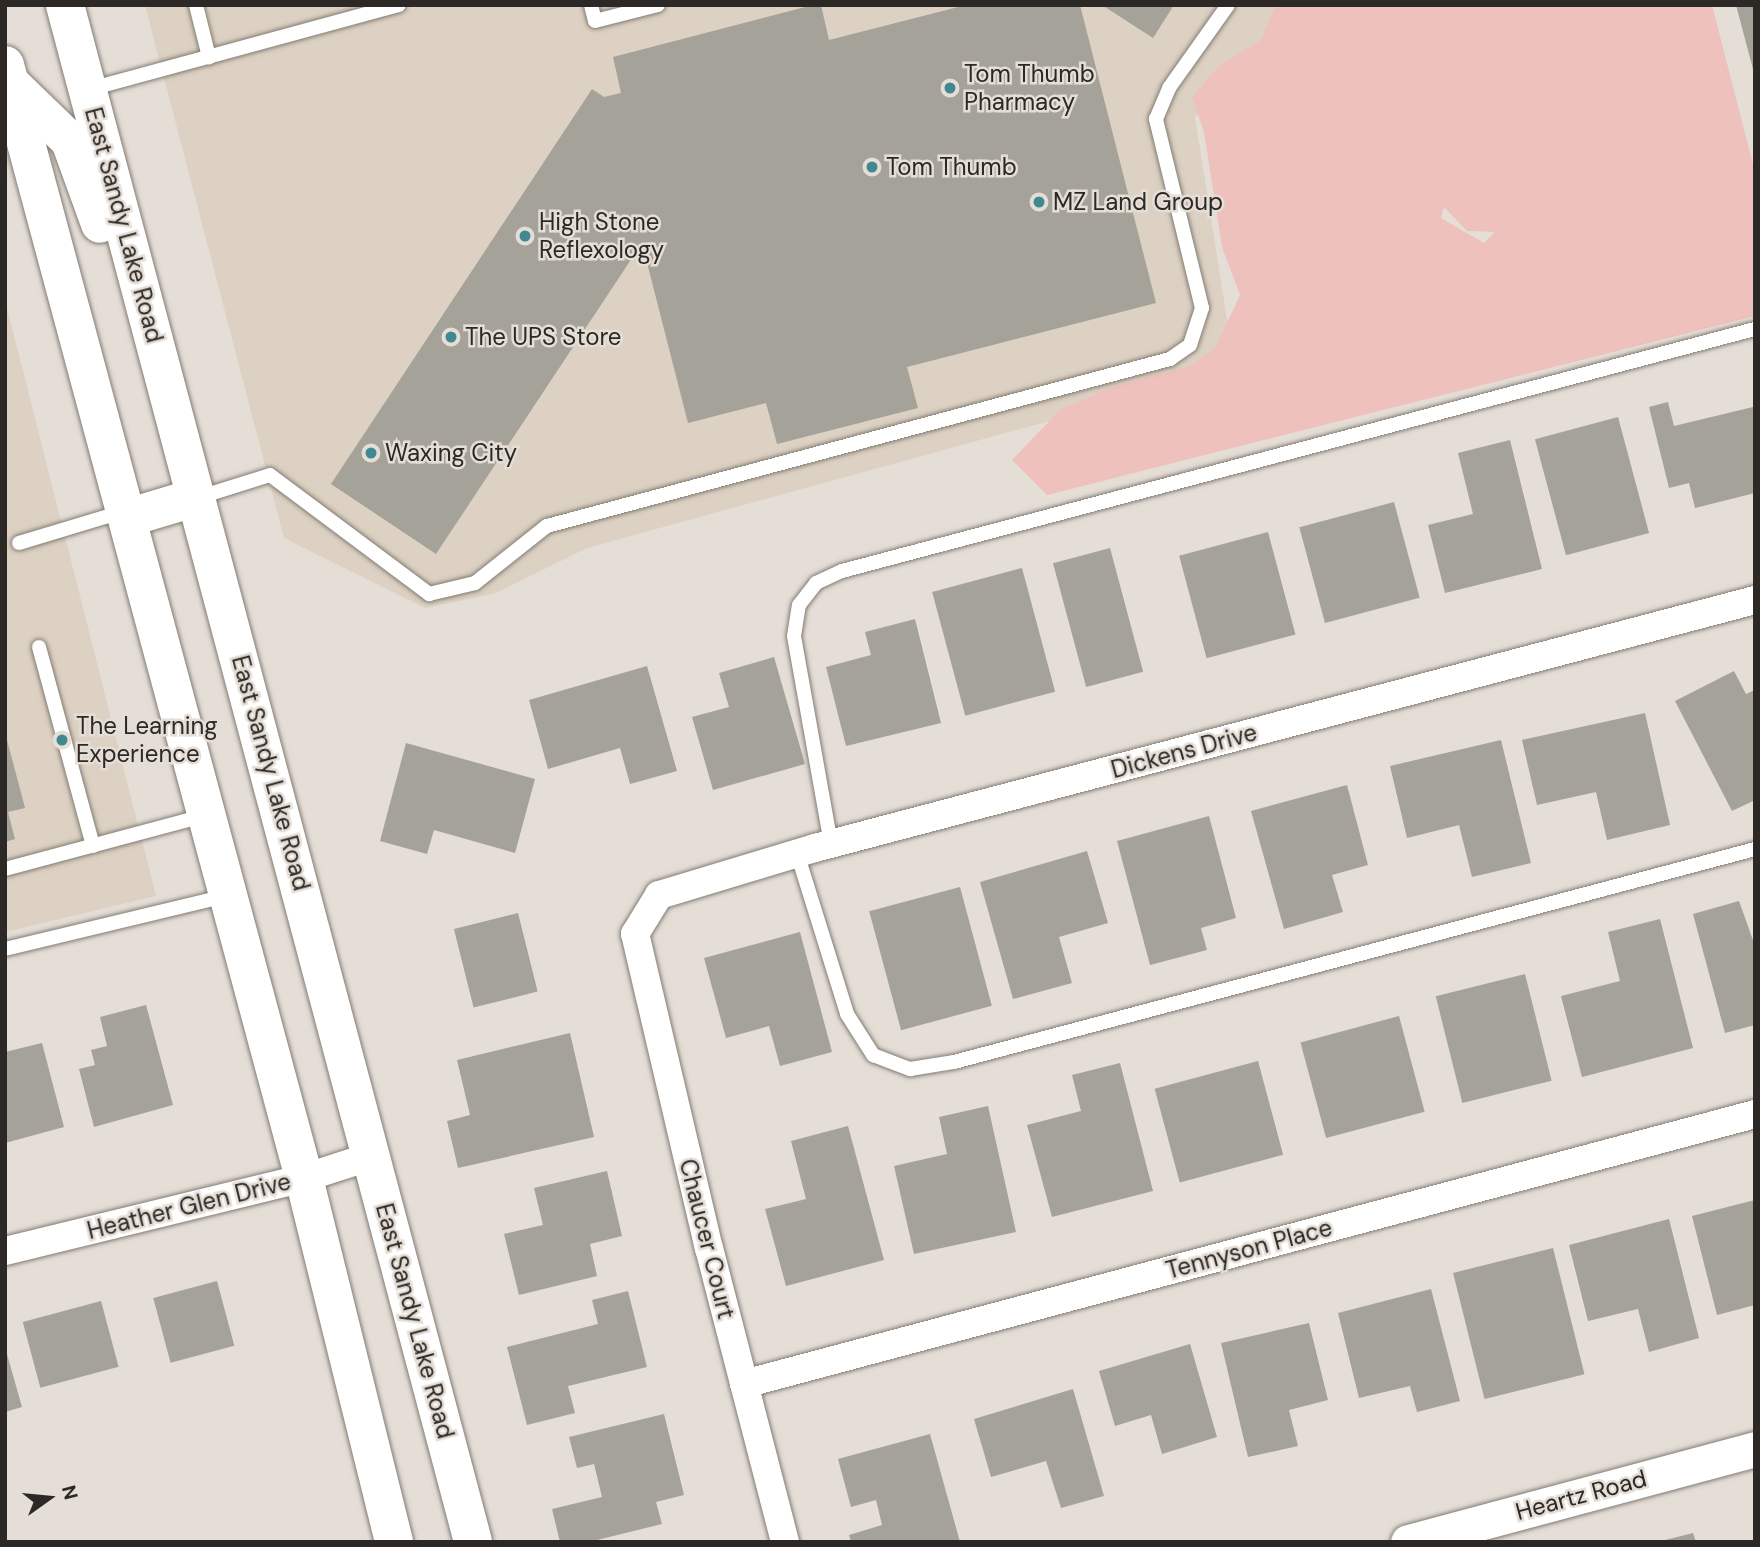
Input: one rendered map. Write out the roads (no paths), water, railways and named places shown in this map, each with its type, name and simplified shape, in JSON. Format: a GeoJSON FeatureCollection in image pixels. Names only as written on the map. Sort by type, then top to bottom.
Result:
{"type":"FeatureCollection","features":[{"type":"Feature","properties":{"kind":"main road","name":"East Sandy Lake Road"},"geometry":{"type":"LineString","coordinates":[[65,5],[473,1542]]}},
{"type":"Feature","properties":{"kind":"main road"},"geometry":{"type":"LineString","coordinates":[[9,92],[70,141],[96,220],[131,256]]}},
{"type":"Feature","properties":{"kind":"main road"},"geometry":{"type":"LineString","coordinates":[[9,92],[126,514],[304,1178],[394,1542]]}},
{"type":"Feature","properties":{"kind":"main road"},"geometry":{"type":"LineString","coordinates":[[126,514],[197,497]]}},
{"type":"Feature","properties":{"kind":"street","name":"Dickens Drive"},"geometry":{"type":"LineString","coordinates":[[635,934],[659,894],[797,853],[1755,600]]}},
{"type":"Feature","properties":{"kind":"street","name":"Chaucer Court"},"geometry":{"type":"LineString","coordinates":[[635,934],[785,1542]]}},
{"type":"Feature","properties":{"kind":"street","name":"Tennyson Place"},"geometry":{"type":"LineString","coordinates":[[744,1384],[1755,1114]]}},
{"type":"Feature","properties":{"kind":"street","name":"Heather Glen Drive"},"geometry":{"type":"LineString","coordinates":[[5,1251],[304,1178],[372,1156]]}},
{"type":"Feature","properties":{"kind":"street","name":"Heartz Road"},"geometry":{"type":"LineString","coordinates":[[1408,1542],[1755,1449]]}},
{"type":"Feature","properties":{"kind":"lane"},"geometry":{"type":"LineString","coordinates":[[196,5],[209,57]]}},
{"type":"Feature","properties":{"kind":"lane"},"geometry":{"type":"LineString","coordinates":[[88,90],[400,5]]}},
{"type":"Feature","properties":{"kind":"lane"},"geometry":{"type":"LineString","coordinates":[[591,5],[595,22],[658,5]]}},
{"type":"Feature","properties":{"kind":"lane"},"geometry":{"type":"LineString","coordinates":[[197,497],[270,475],[429,594],[475,583],[547,526],[1170,359],[1190,345],[1202,308],[1156,120],[1170,88],[1228,5]]}},
{"type":"Feature","properties":{"kind":"lane"},"geometry":{"type":"LineString","coordinates":[[831,844],[794,636],[799,605],[817,583],[842,571],[1755,329]]}},
{"type":"Feature","properties":{"kind":"lane"},"geometry":{"type":"LineString","coordinates":[[19,543],[126,514]]}},
{"type":"Feature","properties":{"kind":"lane"},"geometry":{"type":"LineString","coordinates":[[39,647],[93,846]]}},
{"type":"Feature","properties":{"kind":"lane"},"geometry":{"type":"LineString","coordinates":[[5,869],[206,816]]}},
{"type":"Feature","properties":{"kind":"lane"},"geometry":{"type":"LineString","coordinates":[[797,853],[847,1013],[873,1055],[910,1069],[967,1059],[1755,849]]}},
{"type":"Feature","properties":{"kind":"lane"},"geometry":{"type":"LineString","coordinates":[[5,949],[228,895]]}},
{"type":"Feature","properties":{"kind":"place","name":"Tom Thumb Pharmacy"},"geometry":{"type":"Point","coordinates":[950,88]}},
{"type":"Feature","properties":{"kind":"place","name":"Tom Thumb"},"geometry":{"type":"Point","coordinates":[872,167]}},
{"type":"Feature","properties":{"kind":"place","name":"MZ Land Group"},"geometry":{"type":"Point","coordinates":[1039,202]}},
{"type":"Feature","properties":{"kind":"place","name":"High Stone Reflexology"},"geometry":{"type":"Point","coordinates":[525,236]}},
{"type":"Feature","properties":{"kind":"place","name":"The UPS Store"},"geometry":{"type":"Point","coordinates":[451,337]}},
{"type":"Feature","properties":{"kind":"place","name":"Waxing City"},"geometry":{"type":"Point","coordinates":[371,453]}},
{"type":"Feature","properties":{"kind":"place","name":"The Learning Experience"},"geometry":{"type":"Point","coordinates":[62,740]}}]}
